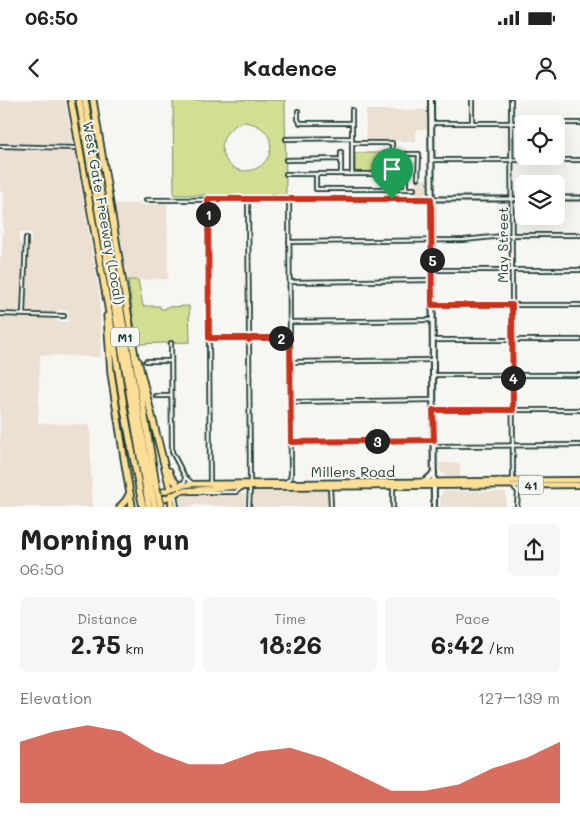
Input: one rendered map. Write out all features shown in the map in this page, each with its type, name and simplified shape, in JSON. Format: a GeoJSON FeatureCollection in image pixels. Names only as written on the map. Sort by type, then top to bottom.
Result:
{"type":"FeatureCollection","features":[{"type":"Feature","properties":{"kind":"highway","name":"West Gate Freeway (Local)"},"geometry":{"type":"LineString","coordinates":[[71,100],[124,408],[148,489],[161,507]]}},
{"type":"Feature","properties":{"kind":"highway","name":"M1"},"geometry":{"type":"LineString","coordinates":[[79,100],[148,489],[155,507]]}},
{"type":"Feature","properties":{"kind":"highway","name":"M1"},"geometry":{"type":"LineString","coordinates":[[84,100],[148,489]]}},
{"type":"Feature","properties":{"kind":"highway","name":"West Gate Freeway (Local)"},"geometry":{"type":"LineString","coordinates":[[92,100],[130,330],[148,489],[146,507]]}},
{"type":"Feature","properties":{"kind":"highway"},"geometry":{"type":"LineString","coordinates":[[101,267],[113,382],[132,507]]}},
{"type":"Feature","properties":{"kind":"highway"},"geometry":{"type":"LineString","coordinates":[[130,330],[172,492],[172,507]]}},
{"type":"Feature","properties":{"kind":"highway"},"geometry":{"type":"LineString","coordinates":[[156,431],[171,477],[179,486]]}},
{"type":"Feature","properties":{"kind":"highway"},"geometry":{"type":"LineString","coordinates":[[120,507],[126,500],[130,490]]}},
{"type":"Feature","properties":{"kind":"main road"},"geometry":{"type":"LineString","coordinates":[[431,100],[434,507]]}},
{"type":"Feature","properties":{"kind":"main road"},"geometry":{"type":"LineString","coordinates":[[434,473],[443,483],[434,494]]}},
{"type":"Feature","properties":{"kind":"main road"},"geometry":{"type":"LineString","coordinates":[[434,473],[425,483],[434,494]]}},
{"type":"Feature","properties":{"kind":"main road","name":"Millers Road"},"geometry":{"type":"LineString","coordinates":[[515,484],[580,480]]}},
{"type":"Feature","properties":{"kind":"main road","name":"Millers Road"},"geometry":{"type":"LineString","coordinates":[[132,507],[172,492],[285,482],[580,485]]}},
{"type":"Feature","properties":{"kind":"main road","name":"Millers Road"},"geometry":{"type":"LineString","coordinates":[[146,507],[179,486],[193,484],[393,486],[425,483]]}},
{"type":"Feature","properties":{"kind":"street"},"geometry":{"type":"LineString","coordinates":[[472,100],[472,124]]}},
{"type":"Feature","properties":{"kind":"street","name":"May Street"},"geometry":{"type":"LineString","coordinates":[[511,100],[513,446],[515,484],[518,492],[517,507]]}},
{"type":"Feature","properties":{"kind":"street"},"geometry":{"type":"LineString","coordinates":[[352,110],[352,174]]}},
{"type":"Feature","properties":{"kind":"street"},"geometry":{"type":"LineString","coordinates":[[298,111],[300,123],[352,123]]}},
{"type":"Feature","properties":{"kind":"street"},"geometry":{"type":"LineString","coordinates":[[431,124],[580,124]]}},
{"type":"Feature","properties":{"kind":"street"},"geometry":{"type":"LineString","coordinates":[[286,139],[352,138]]}},
{"type":"Feature","properties":{"kind":"street"},"geometry":{"type":"LineString","coordinates":[[352,143],[392,143],[392,199]]}},
{"type":"Feature","properties":{"kind":"street"},"geometry":{"type":"LineString","coordinates":[[0,146],[74,148]]}},
{"type":"Feature","properties":{"kind":"street"},"geometry":{"type":"LineString","coordinates":[[341,152],[341,174]]}},
{"type":"Feature","properties":{"kind":"street"},"geometry":{"type":"LineString","coordinates":[[392,154],[419,154],[418,178]]}},
{"type":"Feature","properties":{"kind":"street"},"geometry":{"type":"LineString","coordinates":[[406,154],[406,189]]}},
{"type":"Feature","properties":{"kind":"street"},"geometry":{"type":"LineString","coordinates":[[286,160],[341,159]]}},
{"type":"Feature","properties":{"kind":"street"},"geometry":{"type":"LineString","coordinates":[[431,160],[580,160]]}},
{"type":"Feature","properties":{"kind":"street"},"geometry":{"type":"LineString","coordinates":[[286,174],[392,174]]}},
{"type":"Feature","properties":{"kind":"street"},"geometry":{"type":"LineString","coordinates":[[316,174],[316,190],[414,189]]}},
{"type":"Feature","properties":{"kind":"street"},"geometry":{"type":"LineString","coordinates":[[565,198],[580,198]]}},
{"type":"Feature","properties":{"kind":"street"},"geometry":{"type":"LineString","coordinates":[[208,199],[210,483]]}},
{"type":"Feature","properties":{"kind":"street"},"geometry":{"type":"LineString","coordinates":[[248,199],[250,507]]}},
{"type":"Feature","properties":{"kind":"street"},"geometry":{"type":"LineString","coordinates":[[285,482],[290,479],[291,474],[289,199]]}},
{"type":"Feature","properties":{"kind":"street"},"geometry":{"type":"LineString","coordinates":[[146,200],[515,199]]}},
{"type":"Feature","properties":{"kind":"street"},"geometry":{"type":"LineString","coordinates":[[289,242],[464,240],[512,235],[580,235]]}},
{"type":"Feature","properties":{"kind":"street"},"geometry":{"type":"LineString","coordinates":[[23,314],[26,238]]}},
{"type":"Feature","properties":{"kind":"street"},"geometry":{"type":"LineString","coordinates":[[432,270],[580,270]]}},
{"type":"Feature","properties":{"kind":"street"},"geometry":{"type":"LineString","coordinates":[[290,282],[432,280]]}},
{"type":"Feature","properties":{"kind":"street"},"geometry":{"type":"LineString","coordinates":[[432,305],[580,305]]}},
{"type":"Feature","properties":{"kind":"street"},"geometry":{"type":"LineString","coordinates":[[0,314],[64,316]]}},
{"type":"Feature","properties":{"kind":"street"},"geometry":{"type":"LineString","coordinates":[[290,322],[432,320]]}},
{"type":"Feature","properties":{"kind":"street"},"geometry":{"type":"LineString","coordinates":[[209,338],[290,338]]}},
{"type":"Feature","properties":{"kind":"street"},"geometry":{"type":"LineString","coordinates":[[433,340],[580,340]]}},
{"type":"Feature","properties":{"kind":"street"},"geometry":{"type":"LineString","coordinates":[[171,343],[172,453],[185,477],[193,484]]}},
{"type":"Feature","properties":{"kind":"street"},"geometry":{"type":"LineString","coordinates":[[290,362],[433,360]]}},
{"type":"Feature","properties":{"kind":"street"},"geometry":{"type":"LineString","coordinates":[[146,361],[171,361]]}},
{"type":"Feature","properties":{"kind":"street"},"geometry":{"type":"LineString","coordinates":[[433,375],[580,375]]}},
{"type":"Feature","properties":{"kind":"street"},"geometry":{"type":"LineString","coordinates":[[156,396],[171,396]]}},
{"type":"Feature","properties":{"kind":"street"},"geometry":{"type":"LineString","coordinates":[[291,402],[433,400]]}},
{"type":"Feature","properties":{"kind":"street"},"geometry":{"type":"LineString","coordinates":[[433,410],[580,410]]}},
{"type":"Feature","properties":{"kind":"street"},"geometry":{"type":"LineString","coordinates":[[291,442],[434,440]]}},
{"type":"Feature","properties":{"kind":"street"},"geometry":{"type":"LineString","coordinates":[[434,446],[580,445]]}},
{"type":"Feature","properties":{"kind":"street"},"geometry":{"type":"LineString","coordinates":[[291,474],[294,480],[300,482]]}},
{"type":"Feature","properties":{"kind":"street"},"geometry":{"type":"LineString","coordinates":[[179,486],[185,481],[185,477]]}},
{"type":"Feature","properties":{"kind":"street"},"geometry":{"type":"LineString","coordinates":[[322,482],[330,486],[331,507]]}},
{"type":"Feature","properties":{"kind":"street"},"geometry":{"type":"LineString","coordinates":[[515,484],[518,492]]}},
{"type":"Feature","properties":{"kind":"street"},"geometry":{"type":"LineString","coordinates":[[393,486],[393,507]]}},
{"type":"Feature","properties":{"kind":"street"},"geometry":{"type":"LineString","coordinates":[[172,492],[177,507]]}},
{"type":"Feature","properties":{"kind":"shaded area"},"geometry":{"type":"Polygon","coordinates":[[[0,100],[65,100],[73,145],[0,143],[0,100]]]}},
{"type":"Feature","properties":{"kind":"shaded area"},"geometry":{"type":"Polygon","coordinates":[[[366,110],[427,110],[427,129],[416,129],[416,141],[366,141],[366,110]]]}},
{"type":"Feature","properties":{"kind":"shaded area"},"geometry":{"type":"Polygon","coordinates":[[[0,149],[75,152],[100,298],[101,357],[40,355],[38,423],[90,426],[92,507],[0,507],[0,317],[55,319],[59,322],[68,322],[68,311],[60,310],[56,313],[28,312],[26,309],[28,245],[31,241],[31,233],[20,232],[19,241],[22,245],[20,309],[17,311],[0,311],[0,257],[2,256],[4,193],[0,192],[0,149]]]}},
{"type":"Feature","properties":{"kind":"shaded area"},"geometry":{"type":"Polygon","coordinates":[[[415,179],[427,179],[427,195],[415,195],[415,179]]]}},
{"type":"Feature","properties":{"kind":"shaded area"},"geometry":{"type":"Polygon","coordinates":[[[114,204],[143,204],[147,206],[149,204],[167,204],[168,279],[128,280],[114,204]]]}},
{"type":"Feature","properties":{"kind":"shaded area"},"geometry":{"type":"Polygon","coordinates":[[[439,463],[460,463],[460,477],[446,477],[440,471],[439,463]]]}},
{"type":"Feature","properties":{"kind":"shaded area"},"geometry":{"type":"Polygon","coordinates":[[[252,489],[330,490],[330,507],[252,507],[252,489]]]}},
{"type":"Feature","properties":{"kind":"shaded area"},"geometry":{"type":"Polygon","coordinates":[[[444,491],[506,492],[506,507],[440,507],[440,496],[444,491]]]}},
{"type":"Feature","properties":{"kind":"shaded area"},"geometry":{"type":"Polygon","coordinates":[[[245,494],[245,507],[191,505],[191,507],[180,507],[179,498],[181,495],[245,494]]]}},
{"type":"Feature","properties":{"kind":"green space"},"geometry":{"type":"Polygon","coordinates":[[[173,100],[285,100],[286,195],[174,195],[173,100]],[[243,122],[232,128],[225,136],[222,145],[228,163],[244,171],[260,166],[266,160],[271,145],[270,139],[264,130],[255,124],[243,122]]]}},
{"type":"Feature","properties":{"kind":"green space"},"geometry":{"type":"Polygon","coordinates":[[[355,153],[387,153],[388,173],[355,173],[355,153]]]}},
{"type":"Feature","properties":{"kind":"green space"},"geometry":{"type":"Polygon","coordinates":[[[128,280],[138,280],[143,306],[160,306],[160,309],[166,309],[166,307],[189,306],[190,342],[137,344],[128,280]]]}},
{"type":"Feature","properties":{"kind":"route"},"geometry":{"type":"LineString","coordinates":[[208,199],[392,199],[431,199],[432,305],[512,305],[513,410],[433,410],[434,440],[291,442],[290,338],[251,338],[248,340],[247,338],[209,338],[208,199]]}}]}
